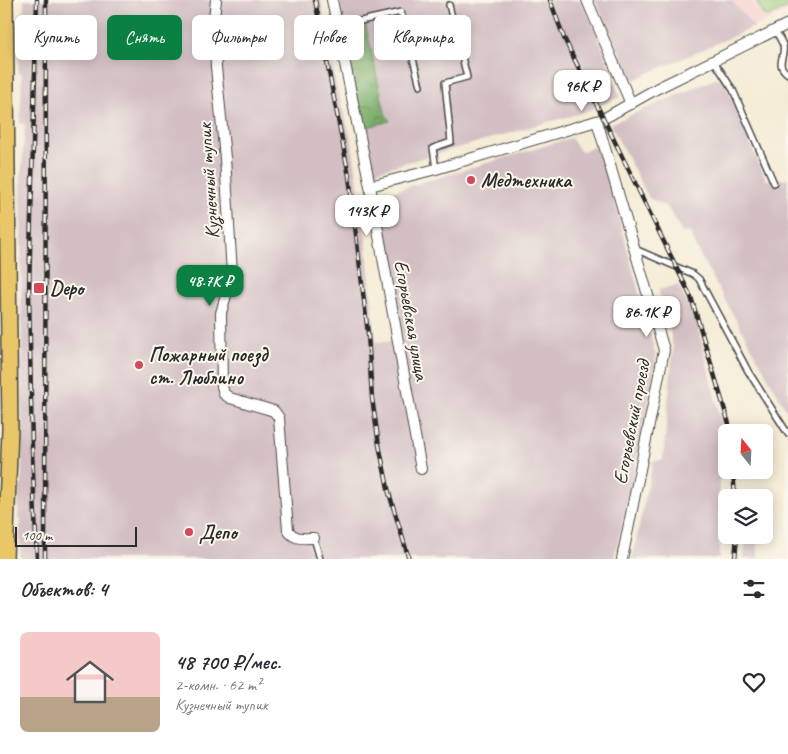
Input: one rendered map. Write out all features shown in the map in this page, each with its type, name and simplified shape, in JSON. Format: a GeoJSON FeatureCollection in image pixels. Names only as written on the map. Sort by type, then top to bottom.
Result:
{"type":"FeatureCollection","features":[{"type":"Feature","properties":{"kind":"main road"},"geometry":{"type":"LineString","coordinates":[[5,0],[10,429],[6,559]]}},
{"type":"Feature","properties":{"kind":"street","name":"Кузнечный тупик"},"geometry":{"type":"LineString","coordinates":[[216,0],[214,18],[216,67],[225,158],[232,274],[221,313],[222,386],[224,394],[230,398],[274,411],[279,418],[288,530],[292,536],[297,538],[314,538]]}},
{"type":"Feature","properties":{"kind":"street","name":"Егорьевская улица"},"geometry":{"type":"LineString","coordinates":[[332,0],[335,15]]}},
{"type":"Feature","properties":{"kind":"street"},"geometry":{"type":"LineString","coordinates":[[586,0],[631,104]]}},
{"type":"Feature","properties":{"kind":"street"},"geometry":{"type":"LineString","coordinates":[[370,186],[436,169],[597,121],[788,24]]}},
{"type":"Feature","properties":{"kind":"street","name":"Егорьевская улица"},"geometry":{"type":"LineString","coordinates":[[345,60],[370,186],[421,469]]}},
{"type":"Feature","properties":{"kind":"street","name":"Егорьевский проезд"},"geometry":{"type":"LineString","coordinates":[[597,121],[664,350],[622,559]]}},
{"type":"Feature","properties":{"kind":"lane"},"geometry":{"type":"LineString","coordinates":[[436,169],[433,148],[451,142],[445,83],[467,77],[449,5]]}},
{"type":"Feature","properties":{"kind":"lane"},"geometry":{"type":"LineString","coordinates":[[364,20],[401,12],[420,86]]}},
{"type":"Feature","properties":{"kind":"lane"},"geometry":{"type":"LineString","coordinates":[[775,30],[783,46],[780,63],[788,74]]}},
{"type":"Feature","properties":{"kind":"lane"},"geometry":{"type":"LineString","coordinates":[[714,61],[733,90],[774,183]]}},
{"type":"Feature","properties":{"kind":"lane"},"geometry":{"type":"LineString","coordinates":[[634,248],[693,274],[699,279],[748,371],[788,434]]}},
{"type":"Feature","properties":{"kind":"lane"},"geometry":{"type":"LineString","coordinates":[[314,538],[320,559]]}},
{"type":"Feature","properties":{"kind":"shaded area"},"geometry":{"type":"Polygon","coordinates":[[[24,0],[321,0],[324,15],[294,15],[294,60],[332,60],[336,84],[352,143],[365,230],[376,342],[402,341],[377,196],[571,138],[581,152],[596,146],[607,172],[656,357],[646,418],[614,559],[21,559],[19,534],[21,520],[18,519],[19,485],[22,485],[21,180],[25,124],[20,124],[22,74],[18,74],[18,60],[97,60],[97,15],[24,15],[24,0]]]}},
{"type":"Feature","properties":{"kind":"shaded area"},"geometry":{"type":"Polygon","coordinates":[[[339,0],[581,0],[599,38],[620,97],[584,112],[373,172],[351,60],[364,60],[364,15],[342,15],[339,0]]]}},
{"type":"Feature","properties":{"kind":"shaded area"},"geometry":{"type":"Polygon","coordinates":[[[595,0],[731,0],[754,27],[633,80],[595,0]]]}},
{"type":"Feature","properties":{"kind":"shaded area"},"geometry":{"type":"Polygon","coordinates":[[[731,0],[788,0],[788,11],[754,27],[731,0]]]}},
{"type":"Feature","properties":{"kind":"shaded area"},"geometry":{"type":"Polygon","coordinates":[[[722,76],[766,180],[788,179],[788,413],[696,248],[690,232],[682,233],[668,208],[649,198],[610,124],[722,76]]]}},
{"type":"Feature","properties":{"kind":"shaded area"},"geometry":{"type":"Polygon","coordinates":[[[678,285],[697,323],[722,424],[718,424],[718,479],[720,479],[720,489],[718,489],[718,544],[720,559],[632,559],[653,461],[663,460],[673,349],[668,317],[658,290],[678,285]]]}},
{"type":"Feature","properties":{"kind":"shaded area"},"geometry":{"type":"Polygon","coordinates":[[[745,544],[758,544],[758,559],[744,559],[745,544]]]}},
{"type":"Feature","properties":{"kind":"green space"},"geometry":{"type":"Polygon","coordinates":[[[756,0],[788,0],[788,8],[768,17],[762,14],[756,0]]]}},
{"type":"Feature","properties":{"kind":"green space"},"geometry":{"type":"Polygon","coordinates":[[[364,22],[385,113],[390,121],[363,128],[348,60],[364,60],[364,22]]]}},
{"type":"Feature","properties":{"kind":"railway"},"geometry":{"type":"LineString","coordinates":[[37,0],[29,290],[32,450],[37,559]]}},
{"type":"Feature","properties":{"kind":"railway"},"geometry":{"type":"LineString","coordinates":[[45,559],[46,0]]}},
{"type":"Feature","properties":{"kind":"railway"},"geometry":{"type":"LineString","coordinates":[[315,0],[349,176],[368,334],[372,398],[379,445],[389,493],[409,559]]}},
{"type":"Feature","properties":{"kind":"railway"},"geometry":{"type":"LineString","coordinates":[[550,0],[564,38],[691,297],[729,424]]}},
{"type":"Feature","properties":{"kind":"railway"},"geometry":{"type":"LineString","coordinates":[[734,479],[734,489]]}},
{"type":"Feature","properties":{"kind":"railway"},"geometry":{"type":"LineString","coordinates":[[735,559],[736,544]]}},
{"type":"Feature","properties":{"kind":"place","name":"Медтехника"},"geometry":{"type":"Point","coordinates":[471,180]}},
{"type":"Feature","properties":{"kind":"place","name":"Depo"},"geometry":{"type":"Point","coordinates":[39,288]}},
{"type":"Feature","properties":{"kind":"place","name":"Пожарный поезд ст. Люблино"},"geometry":{"type":"Point","coordinates":[139,365]}},
{"type":"Feature","properties":{"kind":"place","name":"Депо"},"geometry":{"type":"Point","coordinates":[189,532]}}]}
